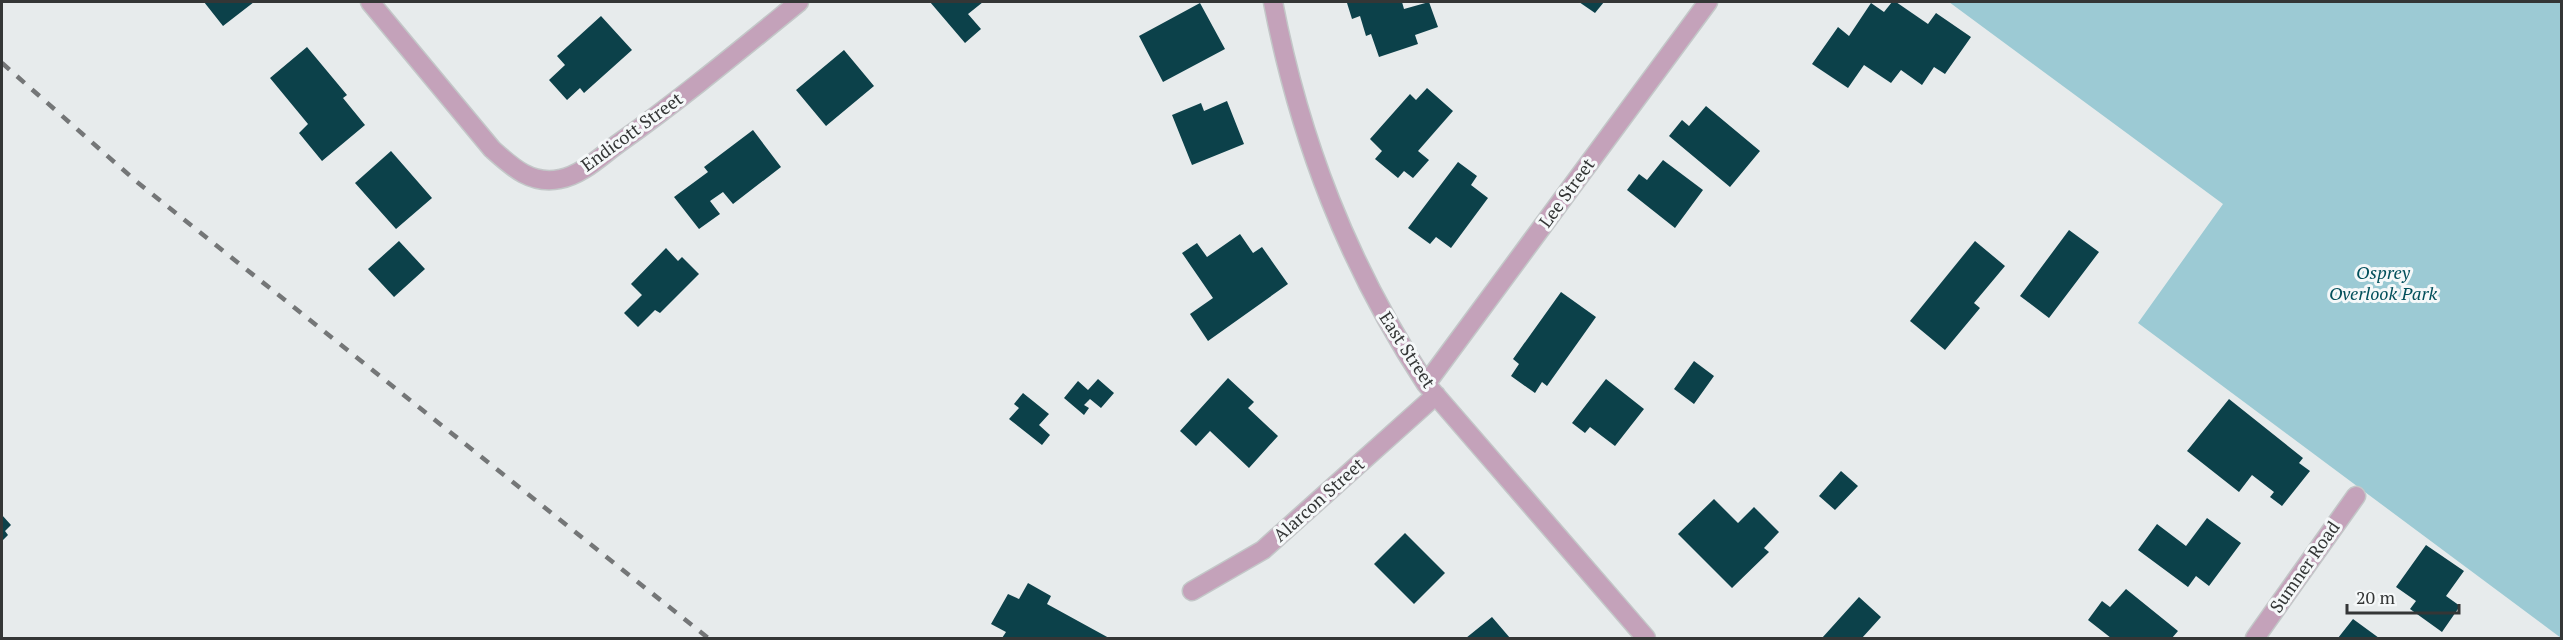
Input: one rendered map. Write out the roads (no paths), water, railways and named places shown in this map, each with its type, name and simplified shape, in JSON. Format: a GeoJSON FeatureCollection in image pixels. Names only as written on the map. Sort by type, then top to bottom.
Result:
{"type":"FeatureCollection","features":[{"type":"Feature","properties":{"kind":"street","name":"Endicott Street"},"geometry":{"type":"LineString","coordinates":[[370,2],[492,149],[515,170],[537,180],[561,179],[581,171],[660,114],[800,2]]}},
{"type":"Feature","properties":{"kind":"street","name":"East Street"},"geometry":{"type":"LineString","coordinates":[[1273,2],[1281,45],[1300,114],[1342,232],[1379,307],[1431,389],[1646,639]]}},
{"type":"Feature","properties":{"kind":"street","name":"Lee Street"},"geometry":{"type":"LineString","coordinates":[[1431,389],[1708,2]]}},
{"type":"Feature","properties":{"kind":"street","name":"Alarcon Street"},"geometry":{"type":"LineString","coordinates":[[1192,591],[1263,550],[1431,389]]}},
{"type":"Feature","properties":{"kind":"street","name":"Sumner Road"},"geometry":{"type":"LineString","coordinates":[[2255,639],[2356,496]]}},
{"type":"Feature","properties":{"kind":"railway"},"geometry":{"type":"LineString","coordinates":[[2,63],[137,182],[708,638]]}},
{"type":"Feature","properties":{"kind":"park label","name":"Osprey Overlook Park"},"geometry":{"type":"Point","coordinates":[2383,283]}}]}
